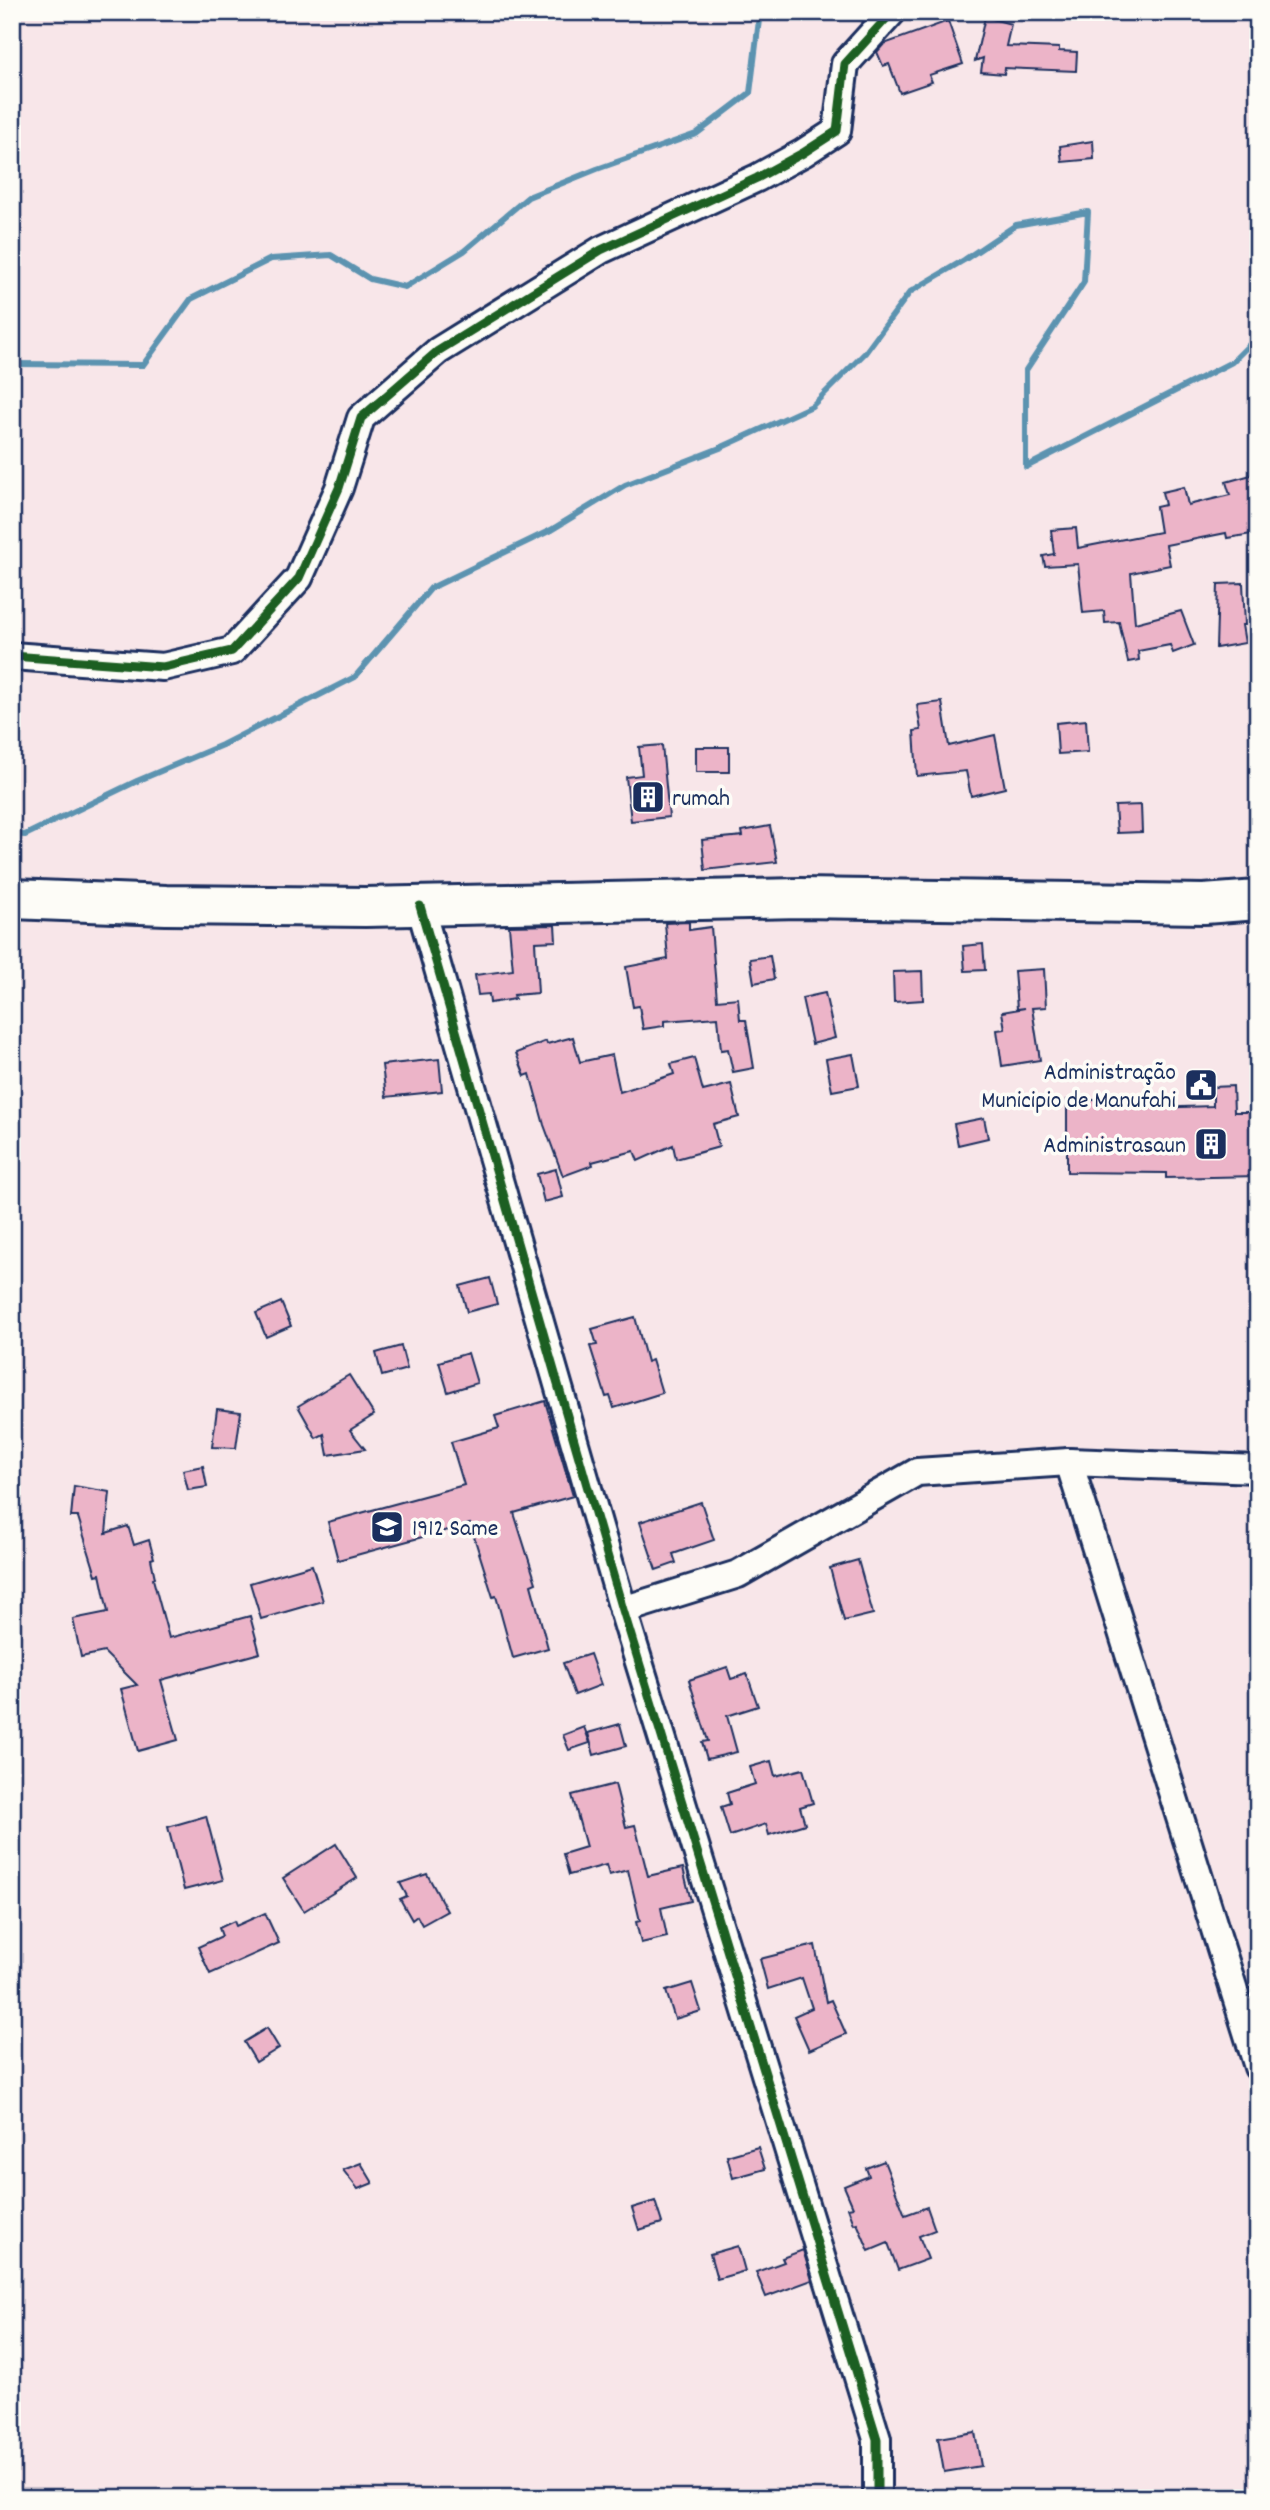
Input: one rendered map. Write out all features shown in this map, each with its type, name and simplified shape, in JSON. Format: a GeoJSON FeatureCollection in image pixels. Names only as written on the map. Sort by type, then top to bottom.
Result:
{"type":"FeatureCollection","features":[{"type":"Feature","properties":{"kind":"main road"},"geometry":{"type":"LineString","coordinates":[[12,899],[166,905],[420,906],[800,898],[1204,904],[1258,900]]}},
{"type":"Feature","properties":{"kind":"street"},"geometry":{"type":"LineString","coordinates":[[12,656],[163,667],[232,652],[299,578],[340,488],[361,418],[438,351],[601,250],[757,178],[837,131],[845,64],[892,12]]}},
{"type":"Feature","properties":{"kind":"street"},"geometry":{"type":"LineString","coordinates":[[420,906],[623,1610],[877,2439],[877,2498]]}},
{"type":"Feature","properties":{"kind":"street"},"geometry":{"type":"LineString","coordinates":[[623,1610],[738,1574],[917,1472],[1069,1462],[1258,1469]]}},
{"type":"Feature","properties":{"kind":"street"},"geometry":{"type":"LineString","coordinates":[[1069,1462],[1258,2067]]}},
{"type":"Feature","properties":{"kind":"building"},"geometry":{"type":"Polygon","coordinates":[[[985,17],[1011,24],[1006,46],[1059,48],[1059,51],[1077,52],[1076,71],[1005,68],[1004,74],[981,72],[983,58],[975,61],[985,17]]]}},
{"type":"Feature","properties":{"kind":"building"},"geometry":{"type":"Polygon","coordinates":[[[948,21],[963,64],[929,75],[932,82],[900,93],[889,64],[883,66],[877,52],[884,44],[948,21]]]}},
{"type":"Feature","properties":{"kind":"building"},"geometry":{"type":"Polygon","coordinates":[[[1093,141],[1094,159],[1062,162],[1060,146],[1093,141]]]}},
{"type":"Feature","properties":{"kind":"building"},"geometry":{"type":"Polygon","coordinates":[[[1258,473],[1258,533],[1227,538],[1226,533],[1166,545],[1170,565],[1131,573],[1135,623],[1181,611],[1194,645],[1173,653],[1170,645],[1138,651],[1139,660],[1128,662],[1119,622],[1105,623],[1104,611],[1083,613],[1078,564],[1045,566],[1043,556],[1054,554],[1051,530],[1076,528],[1078,548],[1160,532],[1156,507],[1165,505],[1162,492],[1184,487],[1188,505],[1230,495],[1226,482],[1258,473]]]}},
{"type":"Feature","properties":{"kind":"building"},"geometry":{"type":"Polygon","coordinates":[[[1243,583],[1245,625],[1242,625],[1245,643],[1216,648],[1218,584],[1243,583]]]}},
{"type":"Feature","properties":{"kind":"building"},"geometry":{"type":"Polygon","coordinates":[[[942,702],[949,746],[995,735],[1005,788],[971,796],[966,771],[917,776],[914,731],[921,730],[917,705],[942,702]]]}},
{"type":"Feature","properties":{"kind":"building"},"geometry":{"type":"Polygon","coordinates":[[[1086,720],[1088,752],[1058,754],[1056,723],[1086,720]]]}},
{"type":"Feature","properties":{"kind":"building","name":"rumah"},"geometry":{"type":"Polygon","coordinates":[[[662,745],[669,817],[631,821],[626,777],[642,775],[639,747],[662,745]]]}},
{"type":"Feature","properties":{"kind":"building","name":"rumah"},"geometry":{"type":"Polygon","coordinates":[[[696,747],[729,747],[729,772],[696,772],[696,747]]]}},
{"type":"Feature","properties":{"kind":"building"},"geometry":{"type":"Polygon","coordinates":[[[1141,805],[1142,832],[1117,833],[1115,806],[1141,805]]]}},
{"type":"Feature","properties":{"kind":"building"},"geometry":{"type":"Polygon","coordinates":[[[770,826],[777,862],[705,870],[702,840],[743,836],[742,831],[770,826]]]}},
{"type":"Feature","properties":{"kind":"building"},"geometry":{"type":"Polygon","coordinates":[[[689,922],[689,930],[711,927],[717,1000],[738,998],[740,1020],[746,1020],[754,1068],[733,1072],[728,1049],[721,1050],[718,1017],[664,1021],[664,1026],[643,1029],[639,1006],[633,1007],[626,967],[668,959],[665,923],[689,922]]]}},
{"type":"Feature","properties":{"kind":"building"},"geometry":{"type":"Polygon","coordinates":[[[555,925],[556,941],[535,942],[538,993],[514,995],[515,999],[490,1003],[489,994],[478,995],[475,975],[513,970],[509,926],[555,925]]]}},
{"type":"Feature","properties":{"kind":"building"},"geometry":{"type":"Polygon","coordinates":[[[983,944],[985,970],[965,971],[963,946],[983,944]]]}},
{"type":"Feature","properties":{"kind":"building"},"geometry":{"type":"Polygon","coordinates":[[[770,956],[774,979],[754,983],[750,959],[770,956]]]}},
{"type":"Feature","properties":{"kind":"building"},"geometry":{"type":"Polygon","coordinates":[[[1044,969],[1046,1007],[1032,1008],[1040,1060],[1002,1066],[997,1030],[1005,1029],[1002,1012],[1025,1008],[1017,1009],[1014,971],[1044,969]]]}},
{"type":"Feature","properties":{"kind":"building"},"geometry":{"type":"Polygon","coordinates":[[[922,971],[923,1000],[894,1002],[893,972],[922,971]]]}},
{"type":"Feature","properties":{"kind":"building"},"geometry":{"type":"Polygon","coordinates":[[[825,993],[835,1038],[812,1044],[802,998],[825,993]]]}},
{"type":"Feature","properties":{"kind":"building"},"geometry":{"type":"Polygon","coordinates":[[[573,1037],[580,1062],[612,1055],[620,1092],[674,1074],[671,1064],[694,1058],[703,1091],[731,1084],[739,1117],[713,1124],[719,1147],[676,1159],[673,1145],[638,1161],[634,1151],[592,1162],[593,1165],[563,1176],[544,1125],[530,1074],[525,1076],[516,1053],[546,1041],[547,1044],[573,1037]]]}},
{"type":"Feature","properties":{"kind":"building"},"geometry":{"type":"Polygon","coordinates":[[[853,1054],[859,1086],[832,1091],[826,1059],[853,1054]]]}},
{"type":"Feature","properties":{"kind":"building"},"geometry":{"type":"Polygon","coordinates":[[[439,1059],[442,1091],[386,1097],[382,1065],[439,1059]]]}},
{"type":"Feature","properties":{"kind":"building"},"geometry":{"type":"Polygon","coordinates":[[[1233,1086],[1234,1112],[1258,1112],[1258,1176],[1166,1178],[1166,1173],[1067,1172],[1067,1100],[1100,1100],[1100,1106],[1213,1106],[1213,1087],[1233,1086]]]}},
{"type":"Feature","properties":{"kind":"building"},"geometry":{"type":"Polygon","coordinates":[[[984,1118],[988,1138],[958,1145],[954,1124],[984,1118]]]}},
{"type":"Feature","properties":{"kind":"building"},"geometry":{"type":"Polygon","coordinates":[[[556,1169],[563,1197],[544,1202],[537,1174],[556,1169]]]}},
{"type":"Feature","properties":{"kind":"building"},"geometry":{"type":"Polygon","coordinates":[[[490,1278],[497,1304],[467,1312],[460,1286],[490,1278]]]}},
{"type":"Feature","properties":{"kind":"building"},"geometry":{"type":"Polygon","coordinates":[[[281,1302],[291,1326],[266,1337],[256,1313],[281,1302]]]}},
{"type":"Feature","properties":{"kind":"building"},"geometry":{"type":"Polygon","coordinates":[[[635,1317],[647,1362],[652,1360],[662,1393],[614,1408],[610,1396],[606,1397],[590,1346],[597,1345],[592,1329],[635,1317]]]}},
{"type":"Feature","properties":{"kind":"building"},"geometry":{"type":"Polygon","coordinates":[[[401,1346],[407,1369],[382,1376],[376,1353],[401,1346]]]}},
{"type":"Feature","properties":{"kind":"building"},"geometry":{"type":"Polygon","coordinates":[[[468,1353],[477,1383],[448,1392],[439,1362],[468,1353]]]}},
{"type":"Feature","properties":{"kind":"building"},"geometry":{"type":"Polygon","coordinates":[[[349,1375],[374,1415],[350,1430],[365,1449],[328,1455],[324,1434],[316,1438],[298,1406],[349,1375]]]}},
{"type":"Feature","properties":{"kind":"building"},"geometry":{"type":"Polygon","coordinates":[[[545,1401],[573,1496],[514,1513],[536,1583],[531,1585],[548,1648],[513,1658],[496,1596],[493,1597],[470,1524],[338,1560],[328,1522],[464,1485],[451,1442],[499,1428],[495,1416],[545,1401]]]}},
{"type":"Feature","properties":{"kind":"building"},"geometry":{"type":"Polygon","coordinates":[[[217,1409],[241,1412],[236,1448],[212,1447],[217,1409]]]}},
{"type":"Feature","properties":{"kind":"building"},"geometry":{"type":"Polygon","coordinates":[[[203,1466],[207,1487],[188,1490],[183,1470],[203,1466]]]}},
{"type":"Feature","properties":{"kind":"building"},"geometry":{"type":"Polygon","coordinates":[[[74,1486],[110,1492],[106,1533],[128,1526],[134,1545],[149,1540],[154,1558],[151,1559],[153,1579],[169,1638],[250,1616],[260,1653],[161,1680],[178,1740],[138,1751],[121,1689],[137,1685],[104,1652],[81,1657],[73,1619],[108,1612],[100,1574],[96,1575],[78,1517],[71,1517],[74,1486]]]}},
{"type":"Feature","properties":{"kind":"building"},"geometry":{"type":"Polygon","coordinates":[[[701,1502],[714,1540],[673,1554],[676,1563],[656,1570],[640,1522],[701,1502]]]}},
{"type":"Feature","properties":{"kind":"building"},"geometry":{"type":"Polygon","coordinates":[[[858,1560],[873,1614],[844,1621],[830,1568],[858,1560]]]}},
{"type":"Feature","properties":{"kind":"building"},"geometry":{"type":"Polygon","coordinates":[[[312,1565],[323,1601],[261,1619],[250,1583],[312,1565]]]}},
{"type":"Feature","properties":{"kind":"building"},"geometry":{"type":"Polygon","coordinates":[[[590,1654],[601,1685],[575,1695],[563,1663],[590,1654]]]}},
{"type":"Feature","properties":{"kind":"building"},"geometry":{"type":"Polygon","coordinates":[[[727,1667],[731,1679],[747,1674],[758,1706],[727,1716],[737,1752],[707,1759],[702,1742],[708,1741],[689,1680],[727,1667]]]}},
{"type":"Feature","properties":{"kind":"building"},"geometry":{"type":"Polygon","coordinates":[[[620,1724],[626,1746],[594,1755],[588,1733],[620,1724]]]}},
{"type":"Feature","properties":{"kind":"building"},"geometry":{"type":"Polygon","coordinates":[[[584,1727],[590,1743],[569,1750],[563,1735],[584,1727]]]}},
{"type":"Feature","properties":{"kind":"building"},"geometry":{"type":"Polygon","coordinates":[[[771,1761],[775,1776],[803,1769],[813,1803],[800,1807],[805,1824],[769,1835],[766,1824],[730,1836],[721,1807],[730,1804],[727,1793],[755,1784],[750,1767],[771,1761]]]}},
{"type":"Feature","properties":{"kind":"building"},"geometry":{"type":"Polygon","coordinates":[[[615,1784],[626,1827],[635,1825],[648,1876],[683,1868],[691,1901],[661,1908],[667,1937],[641,1943],[636,1922],[640,1921],[628,1870],[609,1875],[606,1865],[569,1875],[563,1854],[586,1847],[572,1795],[615,1784]]]}},
{"type":"Feature","properties":{"kind":"building"},"geometry":{"type":"Polygon","coordinates":[[[206,1816],[223,1880],[184,1890],[168,1827],[206,1816]]]}},
{"type":"Feature","properties":{"kind":"building"},"geometry":{"type":"Polygon","coordinates":[[[336,1844],[357,1878],[304,1911],[283,1878],[336,1844]]]}},
{"type":"Feature","properties":{"kind":"building"},"geometry":{"type":"Polygon","coordinates":[[[427,1874],[447,1911],[422,1925],[417,1916],[412,1920],[400,1899],[407,1896],[400,1883],[427,1874]]]}},
{"type":"Feature","properties":{"kind":"building"},"geometry":{"type":"Polygon","coordinates":[[[265,1913],[279,1943],[210,1974],[198,1947],[222,1936],[219,1928],[234,1921],[236,1926],[265,1913]]]}},
{"type":"Feature","properties":{"kind":"building"},"geometry":{"type":"Polygon","coordinates":[[[815,1945],[826,2002],[831,2000],[846,2034],[809,2050],[794,2016],[812,2008],[802,1978],[768,1989],[760,1959],[815,1945]]]}},
{"type":"Feature","properties":{"kind":"building"},"geometry":{"type":"Polygon","coordinates":[[[692,1983],[701,2011],[675,2019],[666,1991],[692,1983]]]}},
{"type":"Feature","properties":{"kind":"building"},"geometry":{"type":"Polygon","coordinates":[[[267,2028],[279,2048],[256,2062],[244,2042],[267,2028]]]}},
{"type":"Feature","properties":{"kind":"building"},"geometry":{"type":"Polygon","coordinates":[[[758,2147],[765,2169],[733,2178],[727,2156],[758,2147]]]}},
{"type":"Feature","properties":{"kind":"building"},"geometry":{"type":"Polygon","coordinates":[[[884,2161],[905,2215],[927,2207],[935,2230],[919,2236],[928,2259],[898,2270],[888,2243],[869,2251],[857,2223],[854,2224],[848,2208],[853,2207],[844,2186],[869,2176],[866,2168],[884,2161]]]}},
{"type":"Feature","properties":{"kind":"building"},"geometry":{"type":"Polygon","coordinates":[[[361,2163],[373,2183],[358,2189],[343,2170],[361,2163]]]}},
{"type":"Feature","properties":{"kind":"building"},"geometry":{"type":"Polygon","coordinates":[[[655,2201],[662,2223],[639,2230],[632,2208],[655,2201]]]}},
{"type":"Feature","properties":{"kind":"building"},"geometry":{"type":"Polygon","coordinates":[[[738,2246],[745,2271],[717,2279],[710,2254],[738,2246]]]}},
{"type":"Feature","properties":{"kind":"building"},"geometry":{"type":"Polygon","coordinates":[[[803,2250],[812,2280],[766,2297],[756,2272],[784,2262],[782,2258],[803,2250]]]}},
{"type":"Feature","properties":{"kind":"building"},"geometry":{"type":"Polygon","coordinates":[[[975,2432],[981,2466],[944,2472],[938,2438],[975,2432]]]}},
{"type":"Feature","properties":{"kind":"waterway"},"geometry":{"type":"LineString","coordinates":[[12,364],[143,365],[191,299],[271,259],[331,255],[370,279],[405,287],[464,251],[528,197],[696,134],[750,93],[760,12]]}},
{"type":"Feature","properties":{"kind":"waterway"},"geometry":{"type":"LineString","coordinates":[[12,834],[25,835],[137,781],[222,745],[355,677],[431,588],[551,530],[625,485],[720,448],[812,406],[865,353],[910,292],[1016,225],[1088,212],[1084,282],[1026,370],[1026,467],[1232,362],[1258,336]]}},
{"type":"Feature","properties":{"kind":"cycle path"},"geometry":{"type":"LineString","coordinates":[[12,656],[163,667],[232,651],[299,578],[339,488],[361,418],[438,351],[601,250],[757,178],[837,131],[845,64],[892,12]]}},
{"type":"Feature","properties":{"kind":"cycle path"},"geometry":{"type":"LineString","coordinates":[[420,906],[623,1610],[877,2439],[877,2498]]}},
{"type":"Feature","properties":{"kind":"place","name":"rumah"},"geometry":{"type":"Point","coordinates":[648,797]}},
{"type":"Feature","properties":{"kind":"place","name":"Administração Municipio de Manufahi"},"geometry":{"type":"Point","coordinates":[1201,1085]}},
{"type":"Feature","properties":{"kind":"place","name":"Administrasaun"},"geometry":{"type":"Point","coordinates":[1211,1144]}},
{"type":"Feature","properties":{"kind":"place","name":"1912 Same"},"geometry":{"type":"Point","coordinates":[387,1527]}}]}
